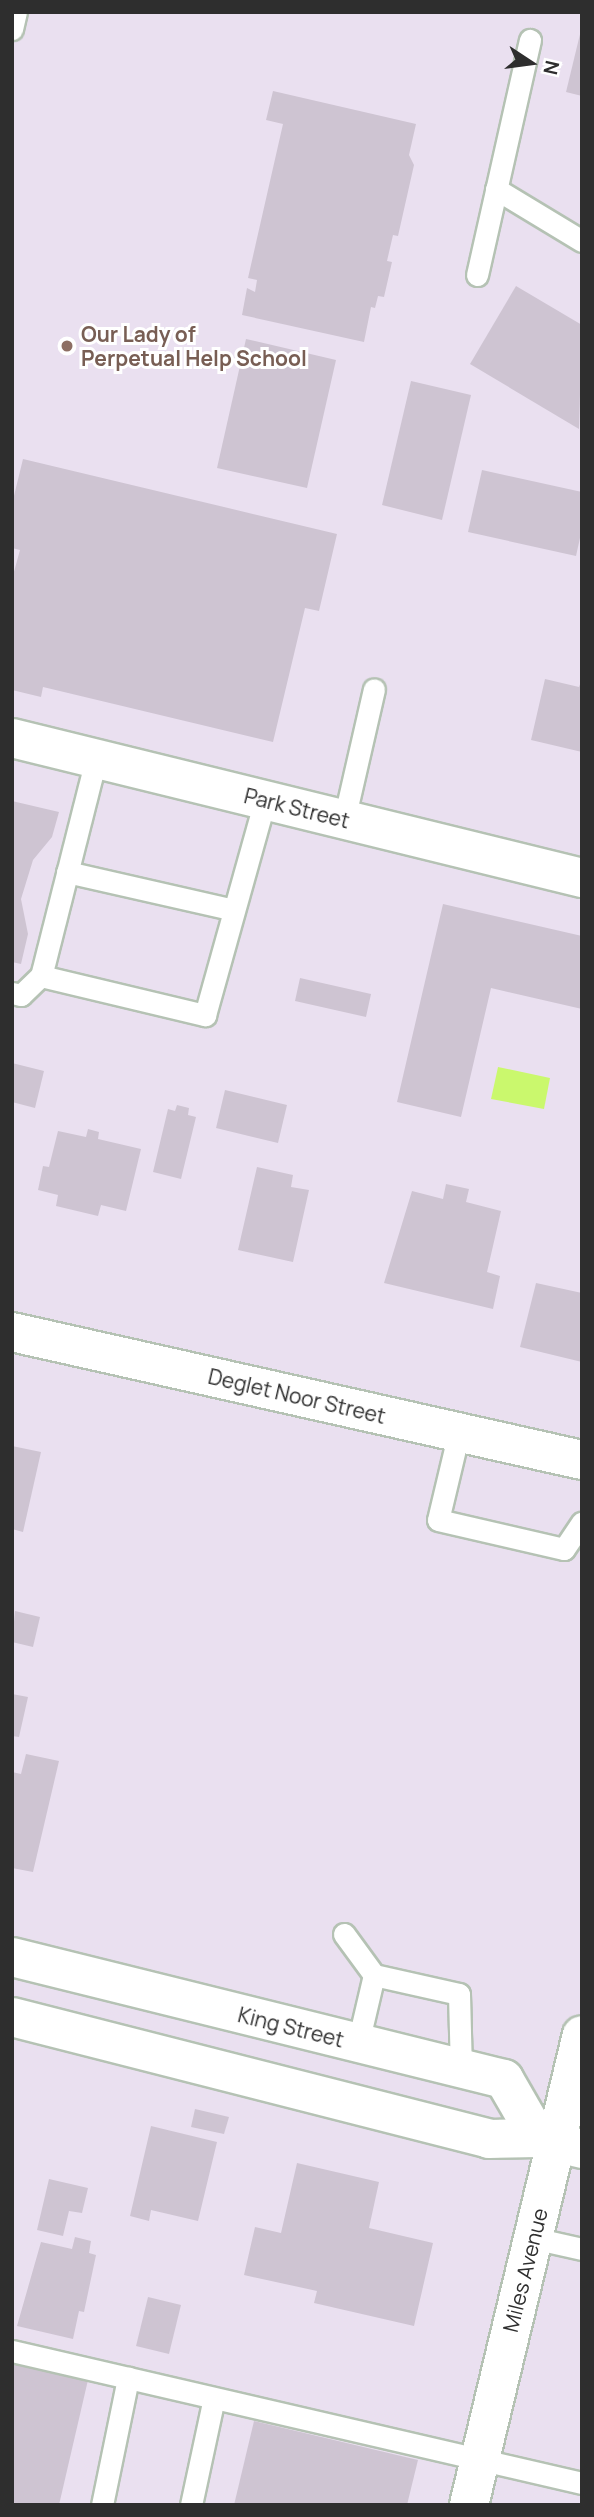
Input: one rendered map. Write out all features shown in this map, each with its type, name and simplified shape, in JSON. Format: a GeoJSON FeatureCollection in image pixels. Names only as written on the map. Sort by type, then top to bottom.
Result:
{"type":"FeatureCollection","features":[{"type":"Feature","properties":{"kind":"street","name":"Park Street"},"geometry":{"type":"LineString","coordinates":[[12,738],[582,878]]}},
{"type":"Feature","properties":{"kind":"street","name":"Deglet Noor Street"},"geometry":{"type":"LineString","coordinates":[[12,1332],[582,1460]]}},
{"type":"Feature","properties":{"kind":"street","name":"King Street"},"geometry":{"type":"LineString","coordinates":[[13,1959],[504,2079],[559,2143]]}},
{"type":"Feature","properties":{"kind":"street"},"geometry":{"type":"LineString","coordinates":[[12,2017],[489,2138],[559,2143]]}},
{"type":"Feature","properties":{"kind":"street","name":"Miles Avenue"},"geometry":{"type":"LineString","coordinates":[[469,2505],[533,2238],[559,2143],[582,2035]]}},
{"type":"Feature","properties":{"kind":"lane"},"geometry":{"type":"LineString","coordinates":[[12,29],[16,12]]}},
{"type":"Feature","properties":{"kind":"lane"},"geometry":{"type":"LineString","coordinates":[[477,275],[530,40]]}},
{"type":"Feature","properties":{"kind":"lane"},"geometry":{"type":"LineString","coordinates":[[496,189],[582,241]]}},
{"type":"Feature","properties":{"kind":"lane"},"geometry":{"type":"LineString","coordinates":[[344,820],[374,690]]}},
{"type":"Feature","properties":{"kind":"lane"},"geometry":{"type":"LineString","coordinates":[[12,993],[21,995],[41,976],[96,759]]}},
{"type":"Feature","properties":{"kind":"lane"},"geometry":{"type":"LineString","coordinates":[[41,976],[205,1015],[265,800]]}},
{"type":"Feature","properties":{"kind":"lane"},"geometry":{"type":"LineString","coordinates":[[67,872],[234,911]]}},
{"type":"Feature","properties":{"kind":"lane"},"geometry":{"type":"LineString","coordinates":[[459,1432],[438,1520],[564,1549],[582,1522]]}},
{"type":"Feature","properties":{"kind":"lane"},"geometry":{"type":"LineString","coordinates":[[344,1934],[374,1975],[459,1994],[461,2069]]}},
{"type":"Feature","properties":{"kind":"lane"},"geometry":{"type":"LineString","coordinates":[[358,2043],[374,1975]]}},
{"type":"Feature","properties":{"kind":"lane"},"geometry":{"type":"LineString","coordinates":[[533,2238],[582,2249]]}},
{"type":"Feature","properties":{"kind":"lane"},"geometry":{"type":"LineString","coordinates":[[12,2351],[582,2483]]}},
{"type":"Feature","properties":{"kind":"lane"},"geometry":{"type":"LineString","coordinates":[[102,2505],[128,2378]]}},
{"type":"Feature","properties":{"kind":"lane"},"geometry":{"type":"LineString","coordinates":[[191,2505],[214,2398]]}},
{"type":"Feature","properties":{"kind":"shaded area"},"geometry":{"type":"Polygon","coordinates":[[[498,1067],[550,1078],[544,1109],[491,1099],[498,1067]]]}},
{"type":"Feature","properties":{"kind":"building"},"geometry":{"type":"Polygon","coordinates":[[[582,31],[582,96],[566,92],[582,31]]]}},
{"type":"Feature","properties":{"kind":"building"},"geometry":{"type":"Polygon","coordinates":[[[273,91],[416,124],[409,155],[414,165],[398,236],[393,235],[387,261],[392,262],[384,297],[378,296],[375,308],[371,307],[364,342],[242,315],[247,288],[255,292],[257,280],[248,278],[283,124],[266,120],[273,91]]]}},
{"type":"Feature","properties":{"kind":"building"},"geometry":{"type":"Polygon","coordinates":[[[516,286],[582,325],[579,429],[470,364],[516,286]]]}},
{"type":"Feature","properties":{"kind":"building"},"geometry":{"type":"Polygon","coordinates":[[[246,339],[336,360],[307,488],[217,468],[246,339]]]}},
{"type":"Feature","properties":{"kind":"building"},"geometry":{"type":"Polygon","coordinates":[[[411,381],[471,395],[442,520],[382,505],[411,381]]]}},
{"type":"Feature","properties":{"kind":"building"},"geometry":{"type":"Polygon","coordinates":[[[23,459],[337,534],[319,611],[305,608],[273,742],[43,687],[41,697],[12,690],[12,579],[20,550],[12,548],[12,504],[23,459]]]}},
{"type":"Feature","properties":{"kind":"building"},"geometry":{"type":"Polygon","coordinates":[[[482,470],[582,492],[582,529],[576,556],[468,532],[482,470]]]}},
{"type":"Feature","properties":{"kind":"building"},"geometry":{"type":"Polygon","coordinates":[[[545,679],[579,687],[582,679],[582,752],[531,740],[545,679]]]}},
{"type":"Feature","properties":{"kind":"building"},"geometry":{"type":"Polygon","coordinates":[[[12,801],[59,812],[52,837],[33,860],[21,899],[28,934],[21,964],[12,962],[12,801]]]}},
{"type":"Feature","properties":{"kind":"building"},"geometry":{"type":"Polygon","coordinates":[[[443,904],[582,936],[582,1009],[491,988],[461,1117],[397,1102],[443,904]]]}},
{"type":"Feature","properties":{"kind":"building"},"geometry":{"type":"Polygon","coordinates":[[[300,978],[371,994],[366,1017],[295,1001],[300,978]]]}},
{"type":"Feature","properties":{"kind":"building"},"geometry":{"type":"Polygon","coordinates":[[[12,1063],[44,1071],[35,1108],[12,1102],[12,1063]]]}},
{"type":"Feature","properties":{"kind":"building"},"geometry":{"type":"Polygon","coordinates":[[[225,1090],[287,1105],[278,1143],[216,1128],[225,1090]]]}},
{"type":"Feature","properties":{"kind":"building"},"geometry":{"type":"Polygon","coordinates":[[[177,1105],[189,1108],[188,1115],[196,1117],[181,1179],[153,1172],[168,1109],[175,1111],[177,1105]]]}},
{"type":"Feature","properties":{"kind":"building"},"geometry":{"type":"Polygon","coordinates":[[[88,1129],[99,1132],[98,1139],[141,1149],[126,1211],[101,1205],[98,1216],[56,1206],[58,1195],[38,1190],[43,1166],[49,1167],[58,1131],[86,1137],[88,1129]]]}},
{"type":"Feature","properties":{"kind":"building"},"geometry":{"type":"Polygon","coordinates":[[[257,1167],[293,1175],[291,1187],[309,1190],[293,1262],[238,1250],[257,1167]]]}},
{"type":"Feature","properties":{"kind":"building"},"geometry":{"type":"Polygon","coordinates":[[[446,1184],[469,1189],[466,1202],[501,1211],[487,1272],[500,1276],[493,1309],[384,1283],[412,1191],[443,1199],[446,1184]]]}},
{"type":"Feature","properties":{"kind":"building"},"geometry":{"type":"Polygon","coordinates":[[[536,1283],[582,1293],[582,1362],[520,1347],[536,1283]]]}},
{"type":"Feature","properties":{"kind":"building"},"geometry":{"type":"Polygon","coordinates":[[[12,1446],[41,1452],[23,1532],[12,1529],[12,1446]]]}},
{"type":"Feature","properties":{"kind":"building"},"geometry":{"type":"Polygon","coordinates":[[[15,1611],[40,1617],[33,1647],[12,1642],[15,1611]]]}},
{"type":"Feature","properties":{"kind":"building"},"geometry":{"type":"Polygon","coordinates":[[[12,1694],[28,1697],[19,1737],[12,1736],[12,1694]]]}},
{"type":"Feature","properties":{"kind":"building"},"geometry":{"type":"Polygon","coordinates":[[[26,1754],[59,1761],[33,1872],[12,1868],[12,1772],[21,1774],[26,1754]]]}},
{"type":"Feature","properties":{"kind":"building"},"geometry":{"type":"Polygon","coordinates":[[[195,2109],[229,2117],[224,2134],[191,2127],[195,2109]]]}},
{"type":"Feature","properties":{"kind":"building"},"geometry":{"type":"Polygon","coordinates":[[[151,2126],[217,2142],[198,2221],[151,2210],[149,2221],[130,2216],[151,2126]]]}},
{"type":"Feature","properties":{"kind":"building"},"geometry":{"type":"Polygon","coordinates":[[[297,2163],[379,2182],[369,2228],[433,2243],[414,2326],[314,2303],[317,2291],[244,2275],[255,2227],[281,2233],[297,2163]]]}},
{"type":"Feature","properties":{"kind":"building"},"geometry":{"type":"Polygon","coordinates":[[[49,2179],[88,2188],[82,2213],[69,2211],[63,2236],[37,2230],[49,2179]]]}},
{"type":"Feature","properties":{"kind":"building"},"geometry":{"type":"Polygon","coordinates":[[[75,2237],[91,2241],[89,2253],[96,2255],[84,2312],[79,2311],[73,2339],[17,2326],[41,2242],[72,2249],[75,2237]]]}},
{"type":"Feature","properties":{"kind":"building"},"geometry":{"type":"Polygon","coordinates":[[[148,2297],[181,2305],[169,2354],[136,2346],[148,2297]]]}},
{"type":"Feature","properties":{"kind":"building"},"geometry":{"type":"Polygon","coordinates":[[[12,2363],[88,2380],[59,2505],[12,2505],[12,2363]]]}},
{"type":"Feature","properties":{"kind":"building"},"geometry":{"type":"Polygon","coordinates":[[[254,2421],[418,2460],[407,2505],[234,2505],[254,2421]]]}},
{"type":"Feature","properties":{"kind":"place","name":"Our Lady of Perpetual Help School"},"geometry":{"type":"Point","coordinates":[67,346]}}]}
